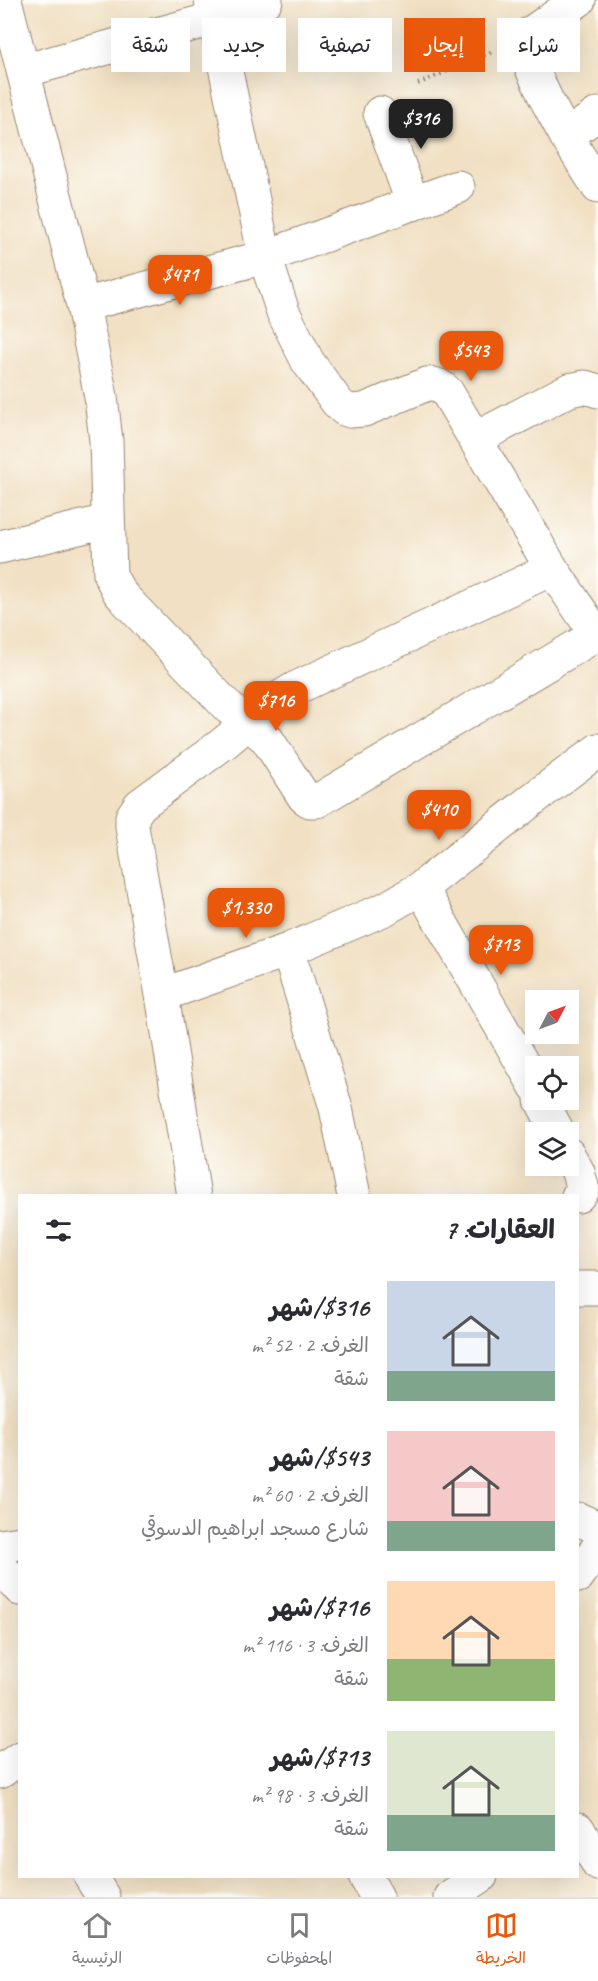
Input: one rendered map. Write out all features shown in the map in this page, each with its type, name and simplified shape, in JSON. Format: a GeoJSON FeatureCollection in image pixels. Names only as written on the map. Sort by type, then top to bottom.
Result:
{"type":"FeatureCollection","features":[{"type":"Feature","properties":{"kind":"street"},"geometry":{"type":"LineString","coordinates":[[5,0],[83,305],[101,397],[106,441],[110,575],[119,592],[228,708],[267,739],[304,797],[310,801],[316,801],[597,636],[552,569],[442,386],[435,383],[427,384],[364,410],[350,411],[337,402],[308,362],[283,312],[265,257],[213,9]]}},
{"type":"Feature","properties":{"kind":"street"},"geometry":{"type":"LineString","coordinates":[[23,72],[213,9],[266,0]]}},
{"type":"Feature","properties":{"kind":"street"},"geometry":{"type":"LineString","coordinates":[[552,18],[579,0]]}},
{"type":"Feature","properties":{"kind":"street"},"geometry":{"type":"LineString","coordinates":[[534,72],[566,136],[598,187]]}},
{"type":"Feature","properties":{"kind":"street"},"geometry":{"type":"LineString","coordinates":[[380,113],[413,204]]}},
{"type":"Feature","properties":{"kind":"street"},"geometry":{"type":"LineString","coordinates":[[566,136],[598,114]]}},
{"type":"Feature","properties":{"kind":"street"},"geometry":{"type":"LineString","coordinates":[[83,305],[265,257],[458,187]]}},
{"type":"Feature","properties":{"kind":"street"},"geometry":{"type":"LineString","coordinates":[[475,439],[570,390],[585,387],[598,391]]}},
{"type":"Feature","properties":{"kind":"street"},"geometry":{"type":"LineString","coordinates":[[0,547],[107,521]]}},
{"type":"Feature","properties":{"kind":"street"},"geometry":{"type":"LineString","coordinates":[[194,1194],[162,995],[143,896],[132,817],[140,805],[224,743],[274,701],[296,688],[552,569]]}},
{"type":"Feature","properties":{"kind":"street"},"geometry":{"type":"LineString","coordinates":[[162,995],[288,950],[385,909],[421,888],[598,750]]}},
{"type":"Feature","properties":{"kind":"street"},"geometry":{"type":"LineString","coordinates":[[421,888],[525,1068]]}},
{"type":"Feature","properties":{"kind":"street"},"geometry":{"type":"LineString","coordinates":[[288,950],[336,1108],[354,1194]]}},
{"type":"Feature","properties":{"kind":"street"},"geometry":{"type":"LineString","coordinates":[[579,1176],[583,1190],[579,1195]]}},
{"type":"Feature","properties":{"kind":"street"},"geometry":{"type":"LineString","coordinates":[[579,1288],[598,1288]]}},
{"type":"Feature","properties":{"kind":"street"},"geometry":{"type":"LineString","coordinates":[[579,1519],[598,1528]]}},
{"type":"Feature","properties":{"kind":"street"},"geometry":{"type":"LineString","coordinates":[[0,1546],[18,1543]]}},
{"type":"Feature","properties":{"kind":"street"},"geometry":{"type":"LineString","coordinates":[[579,1574],[598,1546]]}},
{"type":"Feature","properties":{"kind":"street"},"geometry":{"type":"LineString","coordinates":[[0,1566],[18,1587]]}},
{"type":"Feature","properties":{"kind":"street"},"geometry":{"type":"LineString","coordinates":[[579,1831],[598,1864]]}},
{"type":"Feature","properties":{"kind":"street"},"geometry":{"type":"LineString","coordinates":[[91,1878],[104,1897]]}},
{"type":"Feature","properties":{"kind":"street"},"geometry":{"type":"LineString","coordinates":[[366,1878],[377,1897]]}},
{"type":"Feature","properties":{"kind":"street"},"geometry":{"type":"LineString","coordinates":[[450,1897],[478,1878]]}},
{"type":"Feature","properties":{"kind":"path"},"geometry":{"type":"LineString","coordinates":[[418,84],[497,50]]}}]}
